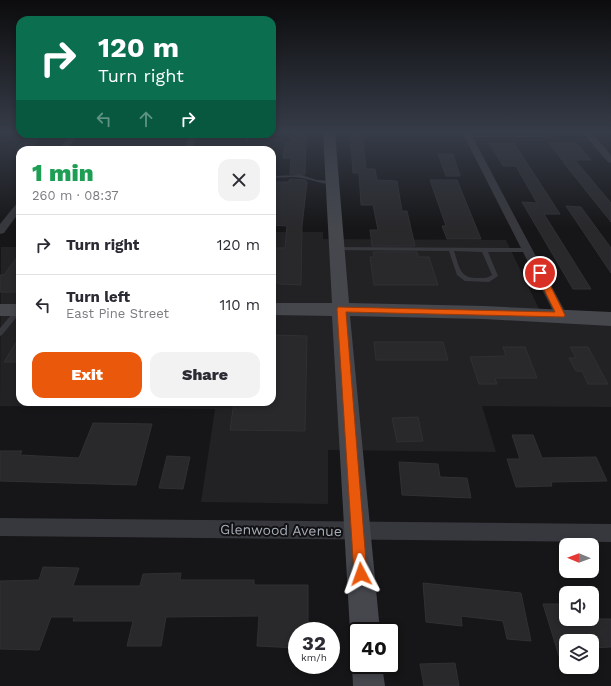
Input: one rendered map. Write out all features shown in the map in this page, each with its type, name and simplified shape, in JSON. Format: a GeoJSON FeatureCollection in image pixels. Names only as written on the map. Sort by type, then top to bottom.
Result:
{"type":"FeatureCollection","features":[{"type":"Feature","properties":{"kind":"street"},"geometry":{"type":"LineString","coordinates":[[332,164],[364,622]]}},
{"type":"Feature","properties":{"kind":"street"},"geometry":{"type":"LineString","coordinates":[[483,164],[561,315]]}},
{"type":"Feature","properties":{"kind":"street"},"geometry":{"type":"LineString","coordinates":[[0,230],[16,210]]}},
{"type":"Feature","properties":{"kind":"street"},"geometry":{"type":"LineString","coordinates":[[276,309],[341,309],[561,315],[611,319]]}},
{"type":"Feature","properties":{"kind":"street"},"geometry":{"type":"LineString","coordinates":[[0,310],[16,310]]}},
{"type":"Feature","properties":{"kind":"street","name":"Glenwood Avenue"},"geometry":{"type":"LineString","coordinates":[[0,527],[611,533]]}},
{"type":"Feature","properties":{"kind":"street"},"geometry":{"type":"LineString","coordinates":[[368,674],[369,686]]}},
{"type":"Feature","properties":{"kind":"lane"},"geometry":{"type":"LineString","coordinates":[[276,177],[301,176],[317,181],[333,182]]}},
{"type":"Feature","properties":{"kind":"lane"},"geometry":{"type":"LineString","coordinates":[[337,249],[528,250]]}},
{"type":"Feature","properties":{"kind":"lane"},"geometry":{"type":"LineString","coordinates":[[451,250],[460,275],[467,280],[489,280],[495,276],[484,250]]}},
{"type":"Feature","properties":{"kind":"lane"},"geometry":{"type":"LineString","coordinates":[[0,333],[16,315]]}},
{"type":"Feature","properties":{"kind":"shaded area"},"geometry":{"type":"Polygon","coordinates":[[[276,232],[323,232],[323,239],[506,240],[542,315],[611,321],[611,407],[482,406],[496,452],[328,450],[328,504],[201,502],[215,409],[0,406],[1,247],[16,247],[16,406],[276,406],[276,232]]]}},
{"type":"Feature","properties":{"kind":"building"},"geometry":{"type":"Polygon","coordinates":[[[291,164],[305,164],[305,175],[290,174],[291,164]]]}},
{"type":"Feature","properties":{"kind":"building"},"geometry":{"type":"Polygon","coordinates":[[[352,164],[365,164],[366,169],[375,169],[377,180],[397,181],[402,211],[407,211],[415,246],[372,246],[370,230],[378,230],[373,205],[361,205],[359,173],[353,173],[352,164]]]}},
{"type":"Feature","properties":{"kind":"building"},"geometry":{"type":"Polygon","coordinates":[[[442,164],[456,164],[460,176],[446,176],[442,164]]]}},
{"type":"Feature","properties":{"kind":"building"},"geometry":{"type":"Polygon","coordinates":[[[502,164],[528,164],[560,214],[544,214],[591,289],[573,289],[522,202],[537,203],[516,166],[503,166],[502,164]]]}},
{"type":"Feature","properties":{"kind":"building"},"geometry":{"type":"Polygon","coordinates":[[[565,164],[578,164],[611,203],[611,222],[565,164]]]}},
{"type":"Feature","properties":{"kind":"building"},"geometry":{"type":"Polygon","coordinates":[[[290,179],[305,180],[307,182],[302,226],[301,285],[280,284],[276,282],[276,248],[285,248],[287,226],[276,225],[276,182],[288,182],[290,179]]]}},
{"type":"Feature","properties":{"kind":"building"},"geometry":{"type":"Polygon","coordinates":[[[430,180],[457,180],[481,239],[447,239],[442,226],[446,226],[430,180]]]}},
{"type":"Feature","properties":{"kind":"building"},"geometry":{"type":"Polygon","coordinates":[[[566,206],[581,207],[611,248],[611,273],[566,206]]]}},
{"type":"Feature","properties":{"kind":"building"},"geometry":{"type":"Polygon","coordinates":[[[373,252],[417,252],[418,257],[429,257],[438,285],[374,285],[370,257],[374,257],[373,252]]]}},
{"type":"Feature","properties":{"kind":"building"},"geometry":{"type":"Polygon","coordinates":[[[16,258],[16,292],[0,292],[0,275],[4,275],[16,258]]]}},
{"type":"Feature","properties":{"kind":"building"},"geometry":{"type":"Polygon","coordinates":[[[276,335],[307,336],[305,431],[230,430],[233,406],[276,406],[276,335]]]}},
{"type":"Feature","properties":{"kind":"building"},"geometry":{"type":"Polygon","coordinates":[[[16,342],[16,362],[4,362],[16,342]]]}},
{"type":"Feature","properties":{"kind":"building"},"geometry":{"type":"Polygon","coordinates":[[[374,342],[443,342],[448,360],[376,360],[374,342]]]}},
{"type":"Feature","properties":{"kind":"building"},"geometry":{"type":"Polygon","coordinates":[[[503,347],[525,347],[537,378],[495,378],[497,384],[479,384],[470,357],[506,356],[503,347]]]}},
{"type":"Feature","properties":{"kind":"building"},"geometry":{"type":"Polygon","coordinates":[[[570,347],[588,347],[608,384],[588,384],[582,371],[576,371],[569,358],[576,358],[570,347]]]}},
{"type":"Feature","properties":{"kind":"building"},"geometry":{"type":"Polygon","coordinates":[[[418,417],[423,441],[397,442],[392,418],[418,417]]]}},
{"type":"Feature","properties":{"kind":"building"},"geometry":{"type":"Polygon","coordinates":[[[93,423],[152,424],[136,485],[0,481],[0,451],[22,451],[20,455],[79,458],[93,423]]]}},
{"type":"Feature","properties":{"kind":"building"},"geometry":{"type":"Polygon","coordinates":[[[512,435],[533,435],[542,458],[596,457],[607,481],[551,482],[552,486],[516,487],[507,459],[520,459],[512,435]]]}},
{"type":"Feature","properties":{"kind":"building"},"geometry":{"type":"Polygon","coordinates":[[[167,456],[190,457],[183,489],[159,488],[167,456]]]}},
{"type":"Feature","properties":{"kind":"building"},"geometry":{"type":"Polygon","coordinates":[[[399,462],[438,464],[440,477],[467,478],[471,498],[402,495],[399,462]]]}},
{"type":"Feature","properties":{"kind":"building"},"geometry":{"type":"Polygon","coordinates":[[[43,567],[79,568],[73,586],[140,586],[143,574],[181,573],[180,580],[254,580],[254,585],[308,585],[308,622],[288,622],[288,648],[257,646],[259,616],[166,617],[161,646],[127,646],[133,621],[73,621],[74,617],[51,617],[39,650],[0,649],[0,581],[39,580],[43,567]]]}},
{"type":"Feature","properties":{"kind":"building"},"geometry":{"type":"Polygon","coordinates":[[[423,583],[521,593],[531,641],[507,639],[503,621],[461,616],[462,626],[426,622],[423,583]]]}},
{"type":"Feature","properties":{"kind":"building"},"geometry":{"type":"Polygon","coordinates":[[[543,604],[559,604],[559,626],[599,626],[599,619],[611,619],[611,647],[599,648],[599,634],[559,634],[559,656],[543,604]]]}},
{"type":"Feature","properties":{"kind":"building"},"geometry":{"type":"Polygon","coordinates":[[[455,663],[459,686],[424,686],[420,664],[455,663]]]}},
{"type":"Feature","properties":{"kind":"route"},"geometry":{"type":"LineString","coordinates":[[361,574],[341,309],[561,315],[540,273]]}}]}
